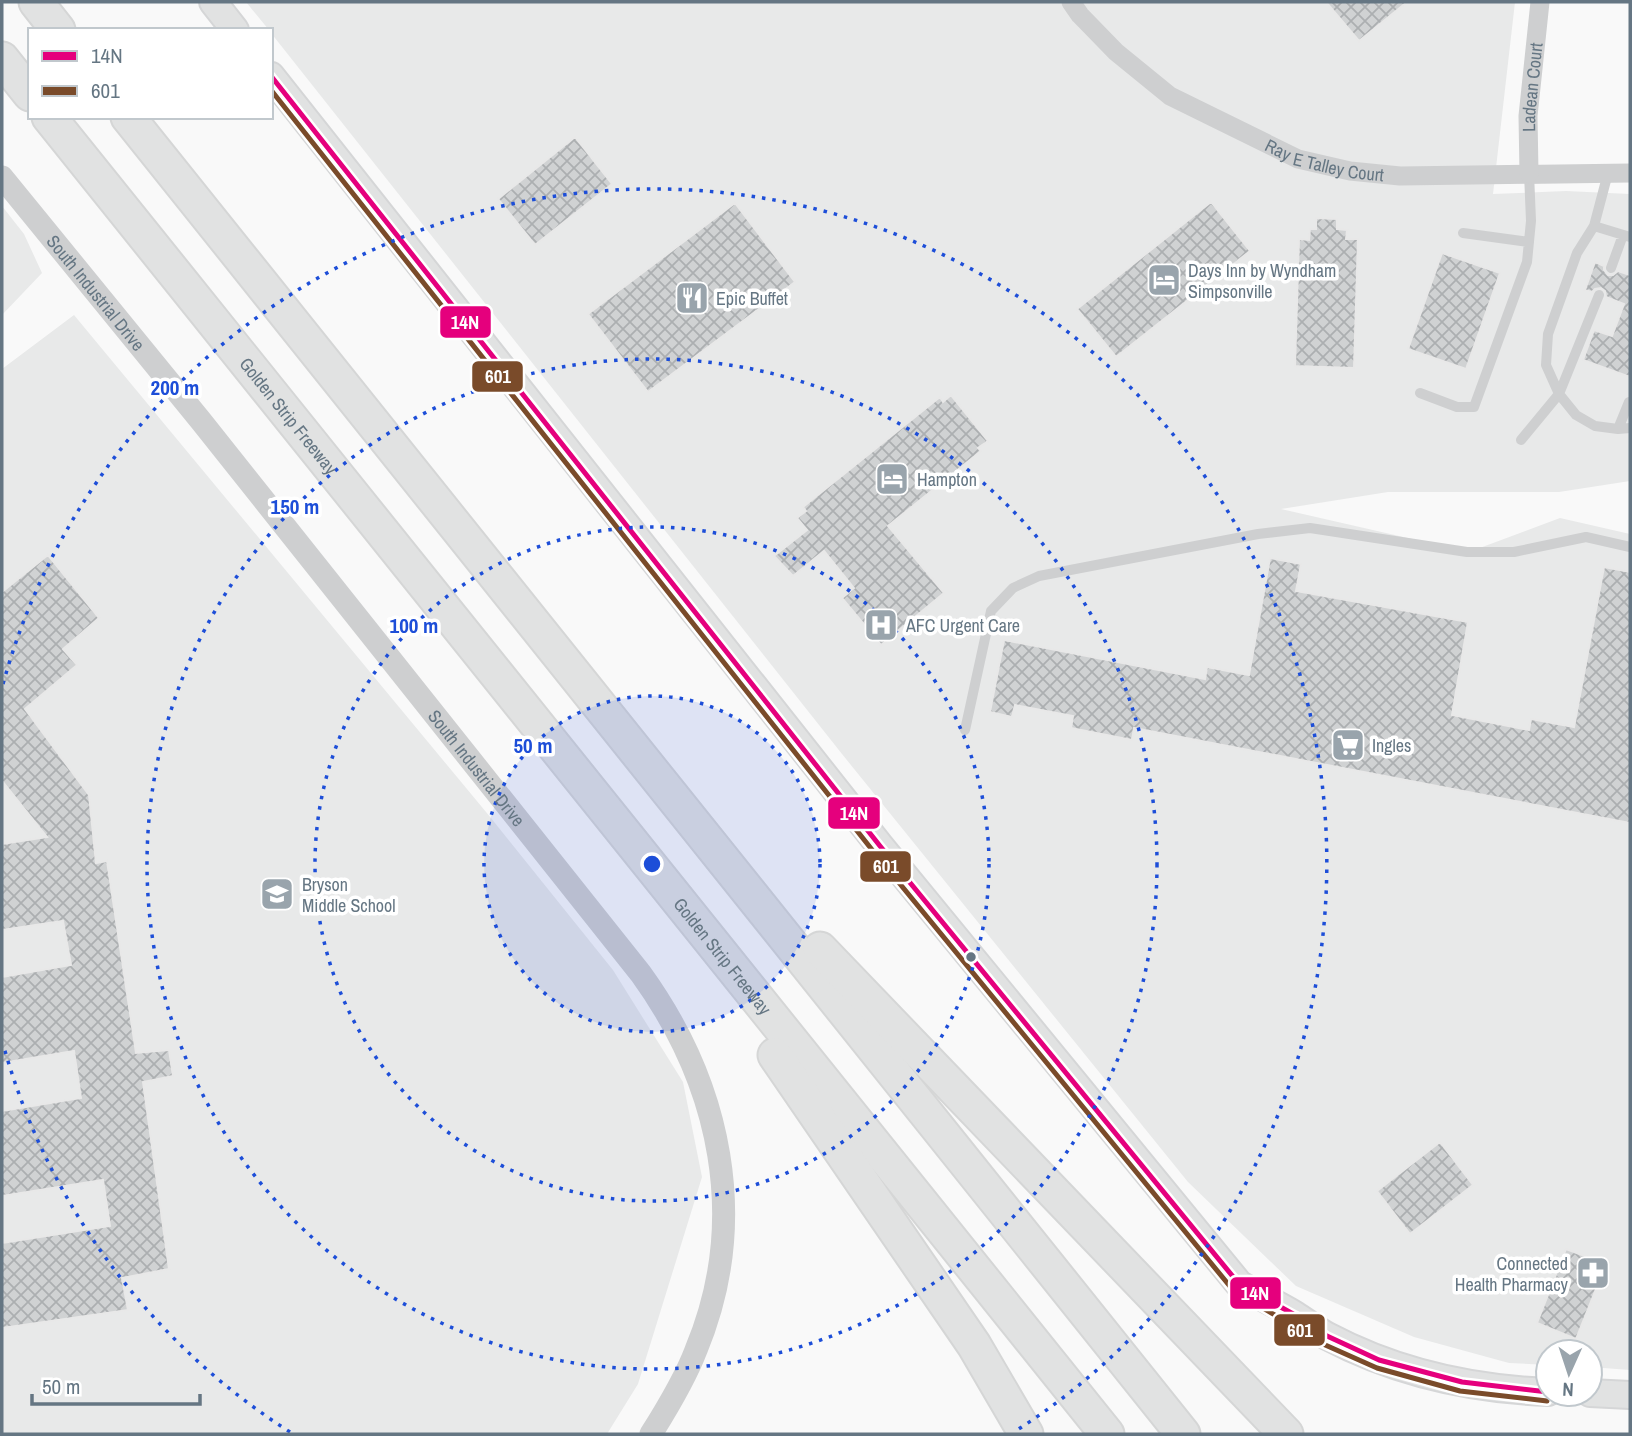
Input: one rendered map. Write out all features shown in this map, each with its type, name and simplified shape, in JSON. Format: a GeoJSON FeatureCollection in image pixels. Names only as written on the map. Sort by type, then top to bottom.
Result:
{"type":"FeatureCollection","features":[{"type":"Feature","properties":{"kind":"highway"},"geometry":{"type":"LineString","coordinates":[[36,2],[56,28]]}},
{"type":"Feature","properties":{"kind":"highway"},"geometry":{"type":"LineString","coordinates":[[2,59],[28,92]]}},
{"type":"Feature","properties":{"kind":"highway","name":"Golden Strip Freeway"},"geometry":{"type":"LineString","coordinates":[[51,119],[1107,1434]]}},
{"type":"Feature","properties":{"kind":"highway"},"geometry":{"type":"LineString","coordinates":[[130,119],[1183,1434]]}},
{"type":"Feature","properties":{"kind":"highway"},"geometry":{"type":"LineString","coordinates":[[676,800],[1286,1434]]}},
{"type":"Feature","properties":{"kind":"highway"},"geometry":{"type":"LineString","coordinates":[[623,833],[974,1345],[1026,1434]]}},
{"type":"Feature","properties":{"kind":"main road"},"geometry":{"type":"LineString","coordinates":[[213,2],[233,28]]}},
{"type":"Feature","properties":{"kind":"main road"},"geometry":{"type":"LineString","coordinates":[[273,79],[880,846],[1238,1284],[1326,1335],[1383,1361],[1441,1380],[1534,1392]]}},
{"type":"Feature","properties":{"kind":"main road"},"geometry":{"type":"LineString","coordinates":[[1604,1394],[1630,1395]]}},
{"type":"Feature","properties":{"kind":"street","name":"Ray E Talley Court"},"geometry":{"type":"LineString","coordinates":[[1071,2],[1116,52],[1170,96],[1298,159],[1350,171],[1400,176],[1630,173]]}},
{"type":"Feature","properties":{"kind":"street","name":"Ladean Court"},"geometry":{"type":"LineString","coordinates":[[1529,173],[1528,116],[1540,2]]}},
{"type":"Feature","properties":{"kind":"street","name":"South Industrial Drive"},"geometry":{"type":"LineString","coordinates":[[2,177],[201,421],[641,974],[681,1037],[695,1066],[715,1131],[720,1160],[723,1223],[717,1280],[700,1339],[671,1402],[651,1434]]}},
{"type":"Feature","properties":{"kind":"lane"},"geometry":{"type":"LineString","coordinates":[[1608,172],[1594,226],[1577,253],[1548,334],[1546,365],[1559,394],[1576,415],[1595,426],[1630,428]]}},
{"type":"Feature","properties":{"kind":"lane"},"geometry":{"type":"LineString","coordinates":[[1420,393],[1457,407],[1474,407],[1527,262],[1531,221],[1529,173]]}},
{"type":"Feature","properties":{"kind":"lane"},"geometry":{"type":"LineString","coordinates":[[1594,226],[1627,236],[1611,268]]}},
{"type":"Feature","properties":{"kind":"lane"},"geometry":{"type":"LineString","coordinates":[[1463,233],[1529,242]]}},
{"type":"Feature","properties":{"kind":"lane"},"geometry":{"type":"LineString","coordinates":[[1521,440],[1559,394],[1599,295]]}},
{"type":"Feature","properties":{"kind":"lane"},"geometry":{"type":"LineString","coordinates":[[1618,429],[1629,402]]}},
{"type":"Feature","properties":{"kind":"lane"},"geometry":{"type":"LineString","coordinates":[[965,730],[991,611],[1013,588],[1039,576],[1258,534],[1310,528],[1467,552],[1514,552],[1586,537],[1630,547]]}},
{"type":"Feature","properties":{"kind":"shaded area"},"geometry":{"type":"Polygon","coordinates":[[[246,2],[1515,2],[1493,194],[1566,191],[1630,194],[1630,481],[1559,492],[1388,492],[1281,509],[1469,552],[1560,518],[1630,534],[1630,1370],[1604,1368],[1604,1338],[1534,1338],[1534,1364],[1509,1363],[1414,1337],[1296,1286],[1188,1182],[842,754],[273,36],[273,28],[267,28],[246,2]]]}},
{"type":"Feature","properties":{"kind":"shaded area"},"geometry":{"type":"Polygon","coordinates":[[[2,206],[24,234],[42,273],[2,315],[2,206]]]}},
{"type":"Feature","properties":{"kind":"shaded area","name":"Bryson Middle School"},"geometry":{"type":"Polygon","coordinates":[[[74,315],[491,818],[613,970],[683,1082],[702,1177],[638,1384],[607,1434],[2,1434],[2,369],[74,315]]]}},
{"type":"Feature","properties":{"kind":"building"},"geometry":{"type":"Polygon","coordinates":[[[1326,2],[1407,2],[1359,41],[1326,2]]]}},
{"type":"Feature","properties":{"kind":"building"},"geometry":{"type":"Polygon","coordinates":[[[575,137],[612,184],[535,245],[498,199],[575,137]]]}},
{"type":"Feature","properties":{"kind":"building","name":"Days Inn by Wyndham Simpsonville"},"geometry":{"type":"Polygon","coordinates":[[[1211,202],[1250,251],[1116,357],[1077,309],[1211,202]]]}},
{"type":"Feature","properties":{"kind":"building","name":"Epic Buffet"},"geometry":{"type":"Polygon","coordinates":[[[735,203],[795,282],[648,392],[588,314],[735,203]]]}},
{"type":"Feature","properties":{"kind":"building"},"geometry":{"type":"Polygon","coordinates":[[[1316,218],[1337,219],[1337,229],[1347,230],[1346,239],[1358,239],[1354,368],[1295,366],[1299,239],[1309,240],[1310,229],[1316,229],[1316,218]]]}},
{"type":"Feature","properties":{"kind":"building"},"geometry":{"type":"Polygon","coordinates":[[[1442,253],[1500,273],[1466,369],[1408,349],[1442,253]]]}},
{"type":"Feature","properties":{"kind":"building"},"geometry":{"type":"Polygon","coordinates":[[[1595,262],[1604,266],[1608,275],[1618,271],[1630,275],[1630,377],[1583,360],[1594,330],[1612,336],[1624,304],[1606,297],[1601,288],[1592,292],[1585,290],[1595,262]]]}},
{"type":"Feature","properties":{"kind":"building","name":"Hampton"},"geometry":{"type":"Polygon","coordinates":[[[951,395],[988,441],[978,448],[981,451],[888,526],[944,593],[881,645],[842,598],[854,588],[824,551],[793,576],[774,556],[807,530],[797,518],[806,511],[803,507],[940,397],[943,402],[951,395]]]}},
{"type":"Feature","properties":{"kind":"building"},"geometry":{"type":"Polygon","coordinates":[[[48,555],[99,618],[63,649],[77,665],[25,709],[89,795],[96,863],[107,861],[136,1053],[169,1050],[173,1076],[143,1082],[169,1269],[122,1278],[128,1310],[2,1328],[2,1243],[110,1226],[103,1180],[2,1196],[2,1111],[81,1098],[74,1051],[2,1063],[2,977],[71,965],[63,921],[2,930],[2,844],[47,837],[2,781],[2,592],[48,555]]]}},
{"type":"Feature","properties":{"kind":"building"},"geometry":{"type":"Polygon","coordinates":[[[1270,558],[1301,564],[1296,591],[1468,622],[1452,715],[1529,730],[1531,719],[1574,727],[1604,567],[1630,572],[1630,823],[1134,728],[1132,740],[1071,728],[1073,716],[1015,705],[1012,717],[990,712],[1004,640],[1205,679],[1207,667],[1249,675],[1270,558]]]}},
{"type":"Feature","properties":{"kind":"building"},"geometry":{"type":"Polygon","coordinates":[[[1440,1142],[1473,1185],[1410,1234],[1377,1191],[1440,1142]]]}},
{"type":"Feature","properties":{"kind":"building"},"geometry":{"type":"Polygon","coordinates":[[[1566,1249],[1606,1264],[1576,1338],[1537,1323],[1566,1249]]]}},
{"type":"Feature","properties":{"kind":"transit line","name":"14N"},"geometry":{"type":"LineString","coordinates":[[273,79],[880,846],[1239,1284],[1327,1336],[1379,1360],[1462,1382],[1534,1390]]}},
{"type":"Feature","properties":{"kind":"transit line","name":"601"},"geometry":{"type":"LineString","coordinates":[[273,93],[873,851],[1233,1290],[1323,1344],[1377,1368],[1460,1391],[1534,1400]]}},
{"type":"Feature","properties":{"kind":"place","name":"Days Inn by Wyndham Simpsonville"},"geometry":{"type":"Point","coordinates":[1164,280]}},
{"type":"Feature","properties":{"kind":"place","name":"Epic Buffet"},"geometry":{"type":"Point","coordinates":[692,298]}},
{"type":"Feature","properties":{"kind":"place","name":"Hampton"},"geometry":{"type":"Point","coordinates":[892,479]}},
{"type":"Feature","properties":{"kind":"place","name":"AFC Urgent Care"},"geometry":{"type":"Point","coordinates":[881,625]}},
{"type":"Feature","properties":{"kind":"place","name":"Ingles"},"geometry":{"type":"Point","coordinates":[1348,745]}},
{"type":"Feature","properties":{"kind":"place","name":"Bryson Middle School"},"geometry":{"type":"Point","coordinates":[277,894]}},
{"type":"Feature","properties":{"kind":"place","name":"Connected Health Pharmacy"},"geometry":{"type":"Point","coordinates":[1593,1273]}}]}
